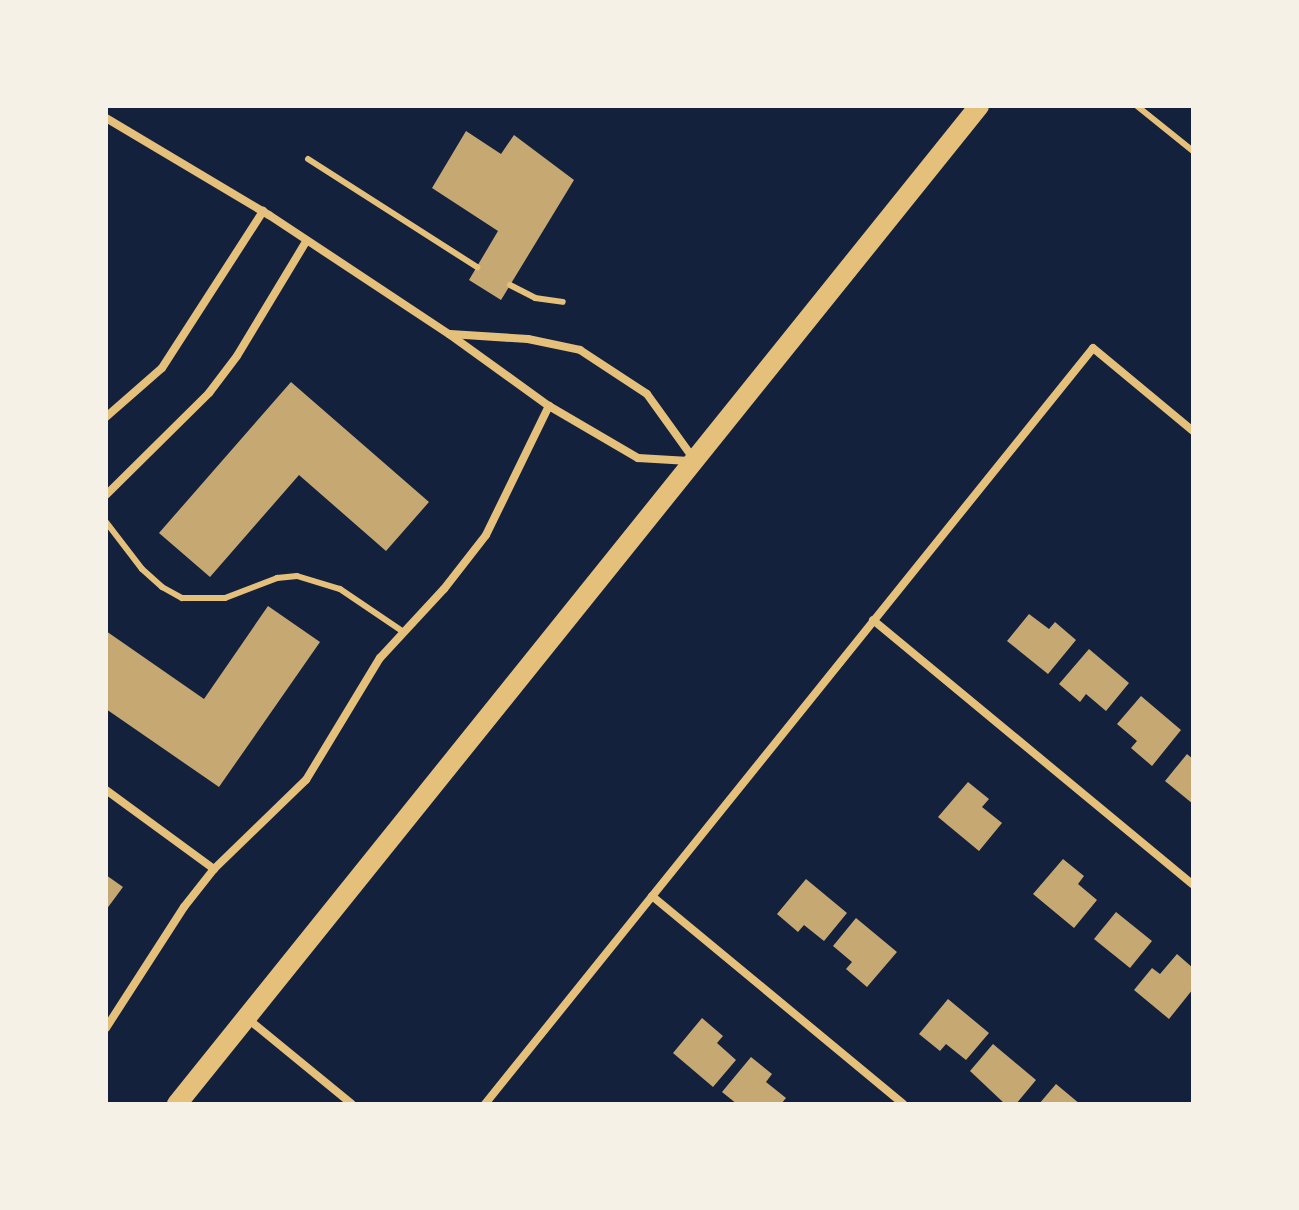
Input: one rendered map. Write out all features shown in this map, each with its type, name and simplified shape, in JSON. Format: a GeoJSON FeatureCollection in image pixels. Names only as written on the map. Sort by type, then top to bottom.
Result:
{"type":"FeatureCollection","features":[{"type":"Feature","properties":{"kind":"main road"},"geometry":{"type":"LineString","coordinates":[[177,1104],[979,106]]}},
{"type":"Feature","properties":{"kind":"street"},"geometry":{"type":"LineString","coordinates":[[106,118],[263,211],[449,334],[549,406],[638,458],[695,461]]}},
{"type":"Feature","properties":{"kind":"street"},"geometry":{"type":"LineString","coordinates":[[106,417],[162,368],[263,211]]}},
{"type":"Feature","properties":{"kind":"street"},"geometry":{"type":"LineString","coordinates":[[106,495],[209,393],[237,356],[307,240]]}},
{"type":"Feature","properties":{"kind":"street"},"geometry":{"type":"LineString","coordinates":[[449,334],[528,339],[580,350],[647,394],[695,461]]}},
{"type":"Feature","properties":{"kind":"street"},"geometry":{"type":"LineString","coordinates":[[485,1104],[1093,348],[1193,431]]}},
{"type":"Feature","properties":{"kind":"street"},"geometry":{"type":"LineString","coordinates":[[106,1028],[155,949],[214,869],[306,780],[380,658],[444,589],[486,535],[549,406]]}},
{"type":"Feature","properties":{"kind":"street"},"geometry":{"type":"LineString","coordinates":[[873,620],[1193,885]]}},
{"type":"Feature","properties":{"kind":"street"},"geometry":{"type":"LineString","coordinates":[[106,790],[214,869]]}},
{"type":"Feature","properties":{"kind":"street"},"geometry":{"type":"LineString","coordinates":[[652,896],[903,1104]]}},
{"type":"Feature","properties":{"kind":"street"},"geometry":{"type":"LineString","coordinates":[[248,1019],[352,1104]]}},
{"type":"Feature","properties":{"kind":"lane"},"geometry":{"type":"LineString","coordinates":[[1137,106],[1193,151]]}},
{"type":"Feature","properties":{"kind":"lane"},"geometry":{"type":"LineString","coordinates":[[308,159],[477,267]]}},
{"type":"Feature","properties":{"kind":"lane"},"geometry":{"type":"LineString","coordinates":[[510,285],[535,298],[563,302]]}},
{"type":"Feature","properties":{"kind":"lane"},"geometry":{"type":"LineString","coordinates":[[106,522],[142,569],[162,587],[182,598],[225,598],[277,578],[297,576],[340,589],[402,631]]}},
{"type":"Feature","properties":{"kind":"building"},"geometry":{"type":"Polygon","coordinates":[[[466,131],[501,154],[514,135],[574,180],[501,300],[469,280],[498,231],[432,188],[466,131]]]}},
{"type":"Feature","properties":{"kind":"building"},"geometry":{"type":"Polygon","coordinates":[[[291,382],[429,502],[386,551],[299,475],[210,577],[159,533],[291,382]]]}},
{"type":"Feature","properties":{"kind":"building"},"geometry":{"type":"Polygon","coordinates":[[[268,606],[320,642],[219,787],[106,709],[106,631],[204,699],[268,606]]]}},
{"type":"Feature","properties":{"kind":"building"},"geometry":{"type":"Polygon","coordinates":[[[1029,614],[1049,629],[1055,622],[1076,640],[1048,674],[1007,641],[1029,614]]]}},
{"type":"Feature","properties":{"kind":"building"},"geometry":{"type":"Polygon","coordinates":[[[1089,649],[1129,683],[1106,711],[1086,694],[1080,702],[1059,684],[1089,649]]]}},
{"type":"Feature","properties":{"kind":"building"},"geometry":{"type":"Polygon","coordinates":[[[1141,696],[1181,730],[1152,766],[1131,748],[1137,741],[1117,724],[1141,696]]]}},
{"type":"Feature","properties":{"kind":"building"},"geometry":{"type":"Polygon","coordinates":[[[1187,754],[1193,759],[1193,804],[1165,781],[1187,754]]]}},
{"type":"Feature","properties":{"kind":"building"},"geometry":{"type":"Polygon","coordinates":[[[968,782],[989,799],[982,807],[1002,823],[979,851],[938,817],[968,782]]]}},
{"type":"Feature","properties":{"kind":"building"},"geometry":{"type":"Polygon","coordinates":[[[1063,859],[1084,876],[1078,884],[1097,900],[1074,928],[1033,894],[1063,859]]]}},
{"type":"Feature","properties":{"kind":"building"},"geometry":{"type":"Polygon","coordinates":[[[106,875],[123,887],[106,910],[106,875]]]}},
{"type":"Feature","properties":{"kind":"building"},"geometry":{"type":"Polygon","coordinates":[[[806,879],[847,913],[824,941],[804,925],[798,932],[777,914],[806,879]]]}},
{"type":"Feature","properties":{"kind":"building"},"geometry":{"type":"Polygon","coordinates":[[[1116,912],[1152,941],[1130,968],[1094,939],[1116,912]]]}},
{"type":"Feature","properties":{"kind":"building"},"geometry":{"type":"Polygon","coordinates":[[[856,918],[897,952],[867,987],[846,969],[852,962],[833,946],[856,918]]]}},
{"type":"Feature","properties":{"kind":"building"},"geometry":{"type":"Polygon","coordinates":[[[1177,954],[1193,968],[1193,989],[1169,1019],[1134,990],[1152,968],[1160,974],[1177,954]]]}},
{"type":"Feature","properties":{"kind":"building"},"geometry":{"type":"Polygon","coordinates":[[[948,999],[989,1033],[966,1060],[946,1044],[940,1051],[919,1034],[948,999]]]}},
{"type":"Feature","properties":{"kind":"building"},"geometry":{"type":"Polygon","coordinates":[[[702,1018],[723,1036],[717,1043],[736,1060],[713,1087],[673,1053],[702,1018]]]}},
{"type":"Feature","properties":{"kind":"building"},"geometry":{"type":"Polygon","coordinates":[[[993,1044],[1036,1080],[1016,1104],[1005,1104],[970,1071],[993,1044]]]}},
{"type":"Feature","properties":{"kind":"building"},"geometry":{"type":"Polygon","coordinates":[[[751,1057],[772,1074],[766,1082],[786,1098],[781,1104],[737,1104],[722,1092],[751,1057]]]}},
{"type":"Feature","properties":{"kind":"building"},"geometry":{"type":"Polygon","coordinates":[[[1056,1084],[1080,1104],[1039,1104],[1056,1084]]]}}]}
